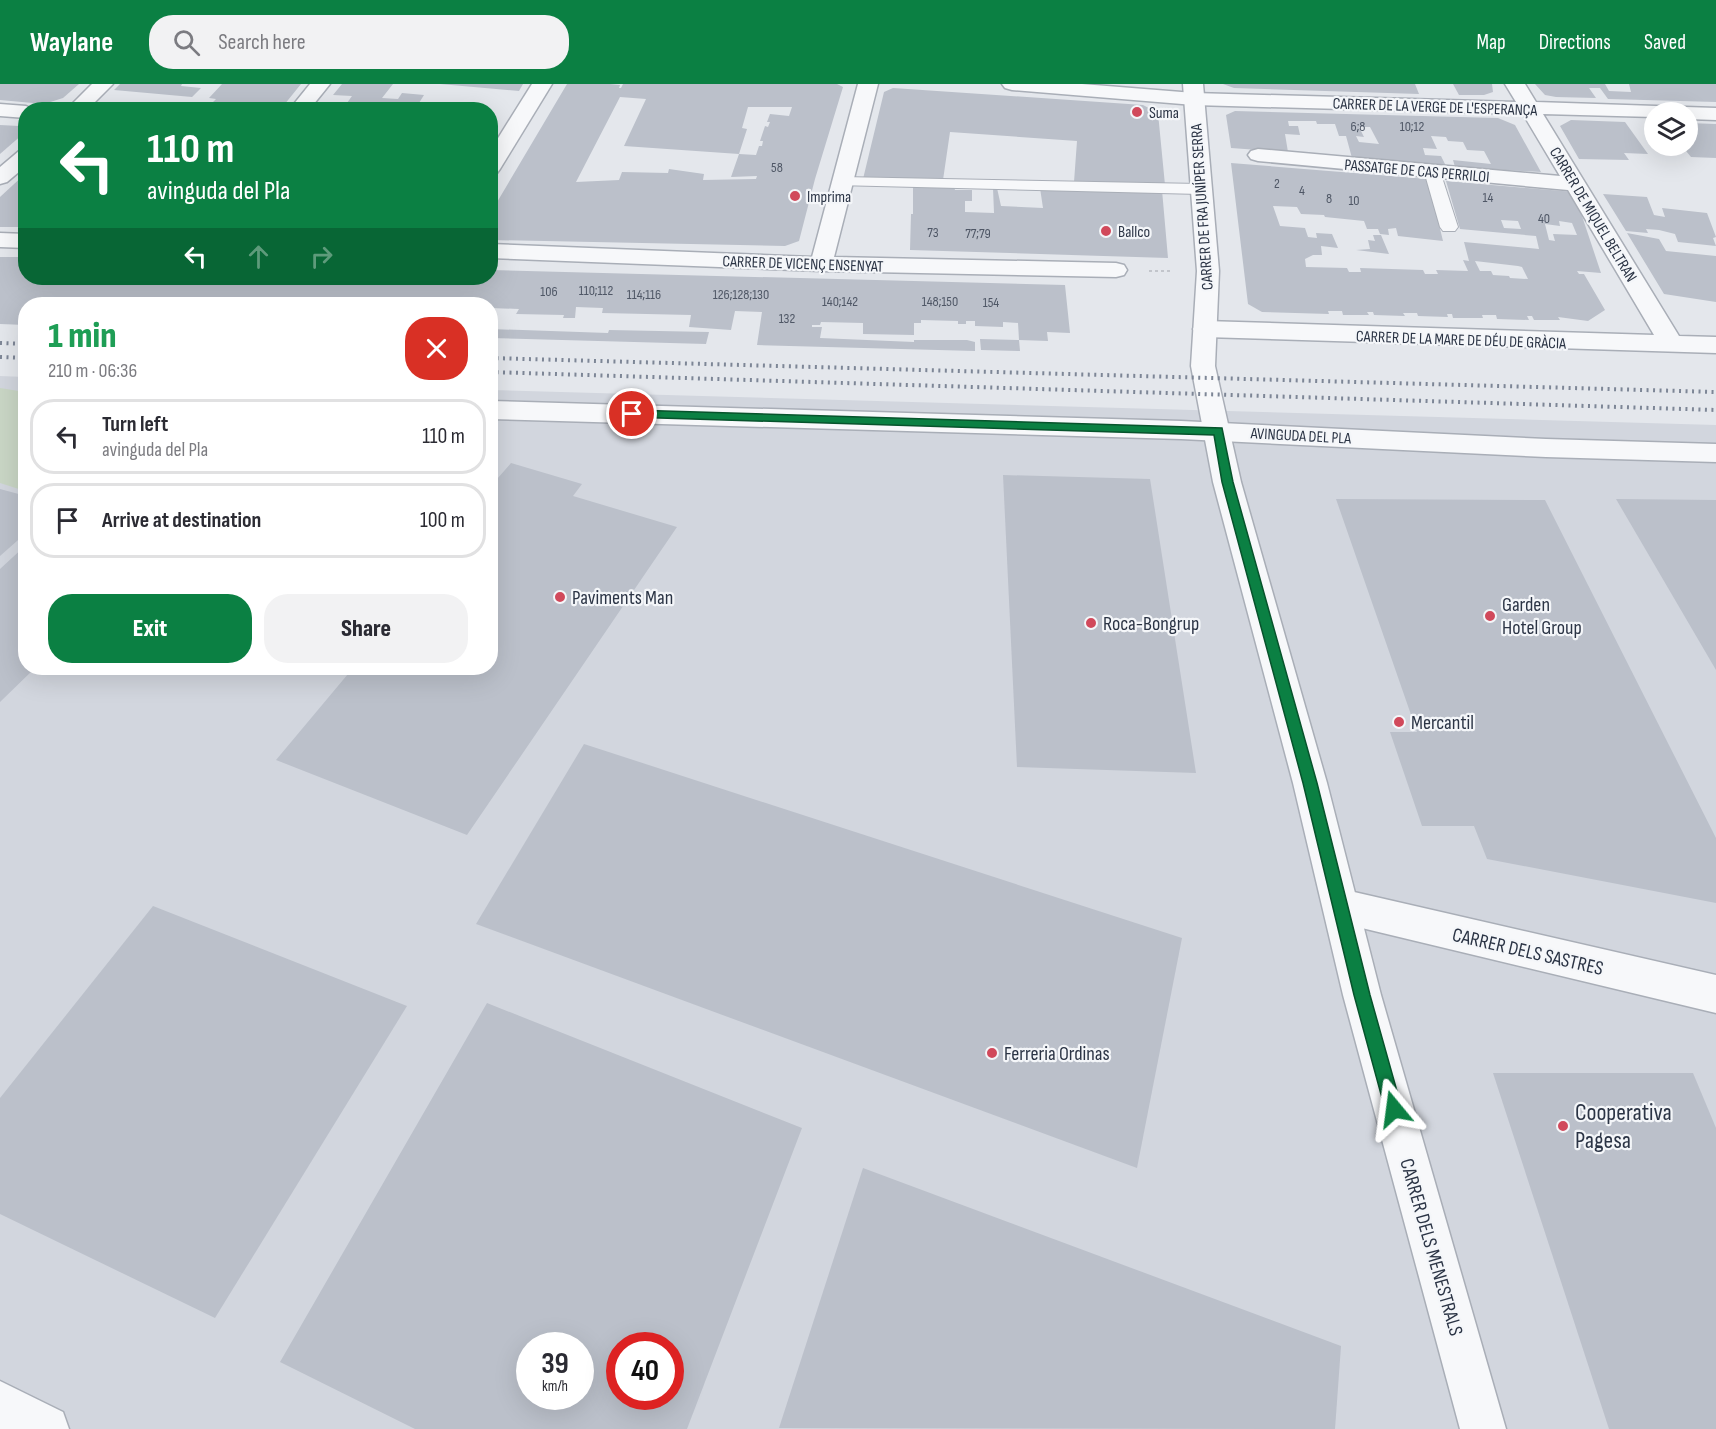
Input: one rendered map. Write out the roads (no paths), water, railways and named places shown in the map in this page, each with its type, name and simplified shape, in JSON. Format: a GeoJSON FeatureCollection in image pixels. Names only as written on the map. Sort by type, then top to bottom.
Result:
{"type":"FeatureCollection","features":[{"type":"Feature","properties":{"kind":"street"},"geometry":{"type":"LineString","coordinates":[[84,102],[103,84]]}},
{"type":"Feature","properties":{"kind":"street"},"geometry":{"type":"LineString","coordinates":[[305,102],[320,84]]}},
{"type":"Feature","properties":{"kind":"street"},"geometry":{"type":"LineString","coordinates":[[498,156],[542,84]]}},
{"type":"Feature","properties":{"kind":"street"},"geometry":{"type":"LineString","coordinates":[[821,264],[868,84]]}},
{"type":"Feature","properties":{"kind":"street","name":"CARRER DE LA VERGE DE L'ESPERANÇA"},"geometry":{"type":"LineString","coordinates":[[1012,84],[1644,111]]}},
{"type":"Feature","properties":{"kind":"street","name":"CARRER DE MIQUEL BELTRAN"},"geometry":{"type":"LineString","coordinates":[[1515,84],[1672,345]]}},
{"type":"Feature","properties":{"kind":"street","name":"CARRER DE FRA JUNÍPER SERRA"},"geometry":{"type":"LineString","coordinates":[[1193,92],[1208,271],[1203,366],[1215,417]]}},
{"type":"Feature","properties":{"kind":"street"},"geometry":{"type":"LineString","coordinates":[[0,110],[18,111]]}},
{"type":"Feature","properties":{"kind":"street"},"geometry":{"type":"LineString","coordinates":[[1698,113],[1716,114]]}},
{"type":"Feature","properties":{"kind":"street","name":"PASSATGE DE CAS PERRILOI"},"geometry":{"type":"LineString","coordinates":[[1258,155],[1576,184]]}},
{"type":"Feature","properties":{"kind":"street"},"geometry":{"type":"LineString","coordinates":[[0,178],[18,162]]}},
{"type":"Feature","properties":{"kind":"street"},"geometry":{"type":"LineString","coordinates":[[0,240],[18,241]]}},
{"type":"Feature","properties":{"kind":"street","name":"CARRER DE VICENÇ ENSENYAT"},"geometry":{"type":"LineString","coordinates":[[498,251],[821,264],[1116,270]]}},
{"type":"Feature","properties":{"kind":"street","name":"CARRER DE LA MARE DE DÉU DE GRÀCIA"},"geometry":{"type":"LineString","coordinates":[[1205,329],[1716,345]]}},
{"type":"Feature","properties":{"kind":"street","name":"AVINGUDA DEL PLA"},"geometry":{"type":"LineString","coordinates":[[498,410],[1215,417],[1545,448],[1716,453]]}},
{"type":"Feature","properties":{"kind":"street","name":"CARRER DELS MENESTRALS"},"geometry":{"type":"LineString","coordinates":[[1215,417],[1227,482],[1341,906],[1362,995],[1483,1429]]}},
{"type":"Feature","properties":{"kind":"street","name":"CARRER DELS SASTRES"},"geometry":{"type":"LineString","coordinates":[[1341,906],[1716,994]]}},
{"type":"Feature","properties":{"kind":"street"},"geometry":{"type":"LineString","coordinates":[[0,1404],[46,1429]]}},
{"type":"Feature","properties":{"kind":"lane"},"geometry":{"type":"LineString","coordinates":[[1432,171],[1449,227]]}},
{"type":"Feature","properties":{"kind":"lane"},"geometry":{"type":"LineString","coordinates":[[842,182],[1200,189]]}},
{"type":"Feature","properties":{"kind":"railway"},"geometry":{"type":"LineString","coordinates":[[0,343],[18,344]]}},
{"type":"Feature","properties":{"kind":"railway"},"geometry":{"type":"LineString","coordinates":[[0,357],[18,358]]}},
{"type":"Feature","properties":{"kind":"railway"},"geometry":{"type":"LineString","coordinates":[[498,358],[1716,392]]}},
{"type":"Feature","properties":{"kind":"railway"},"geometry":{"type":"LineString","coordinates":[[498,372],[1716,410]]}},
{"type":"Feature","properties":{"kind":"place","name":"Suma"},"geometry":{"type":"Point","coordinates":[1137,112]}},
{"type":"Feature","properties":{"kind":"place","name":"Imprima"},"geometry":{"type":"Point","coordinates":[795,196]}},
{"type":"Feature","properties":{"kind":"place","name":"Ballco"},"geometry":{"type":"Point","coordinates":[1106,231]}},
{"type":"Feature","properties":{"kind":"place","name":"Paviments Man"},"geometry":{"type":"Point","coordinates":[560,597]}},
{"type":"Feature","properties":{"kind":"place","name":"Garden Hotel Group"},"geometry":{"type":"Point","coordinates":[1490,616]}},
{"type":"Feature","properties":{"kind":"place","name":"Roca-Bongrup"},"geometry":{"type":"Point","coordinates":[1091,623]}},
{"type":"Feature","properties":{"kind":"place","name":"Mercantil"},"geometry":{"type":"Point","coordinates":[1399,722]}},
{"type":"Feature","properties":{"kind":"place","name":"Ferreria Ordinas"},"geometry":{"type":"Point","coordinates":[992,1053]}},
{"type":"Feature","properties":{"kind":"place","name":"Cooperativa Pagesa"},"geometry":{"type":"Point","coordinates":[1563,1126]}}]}
